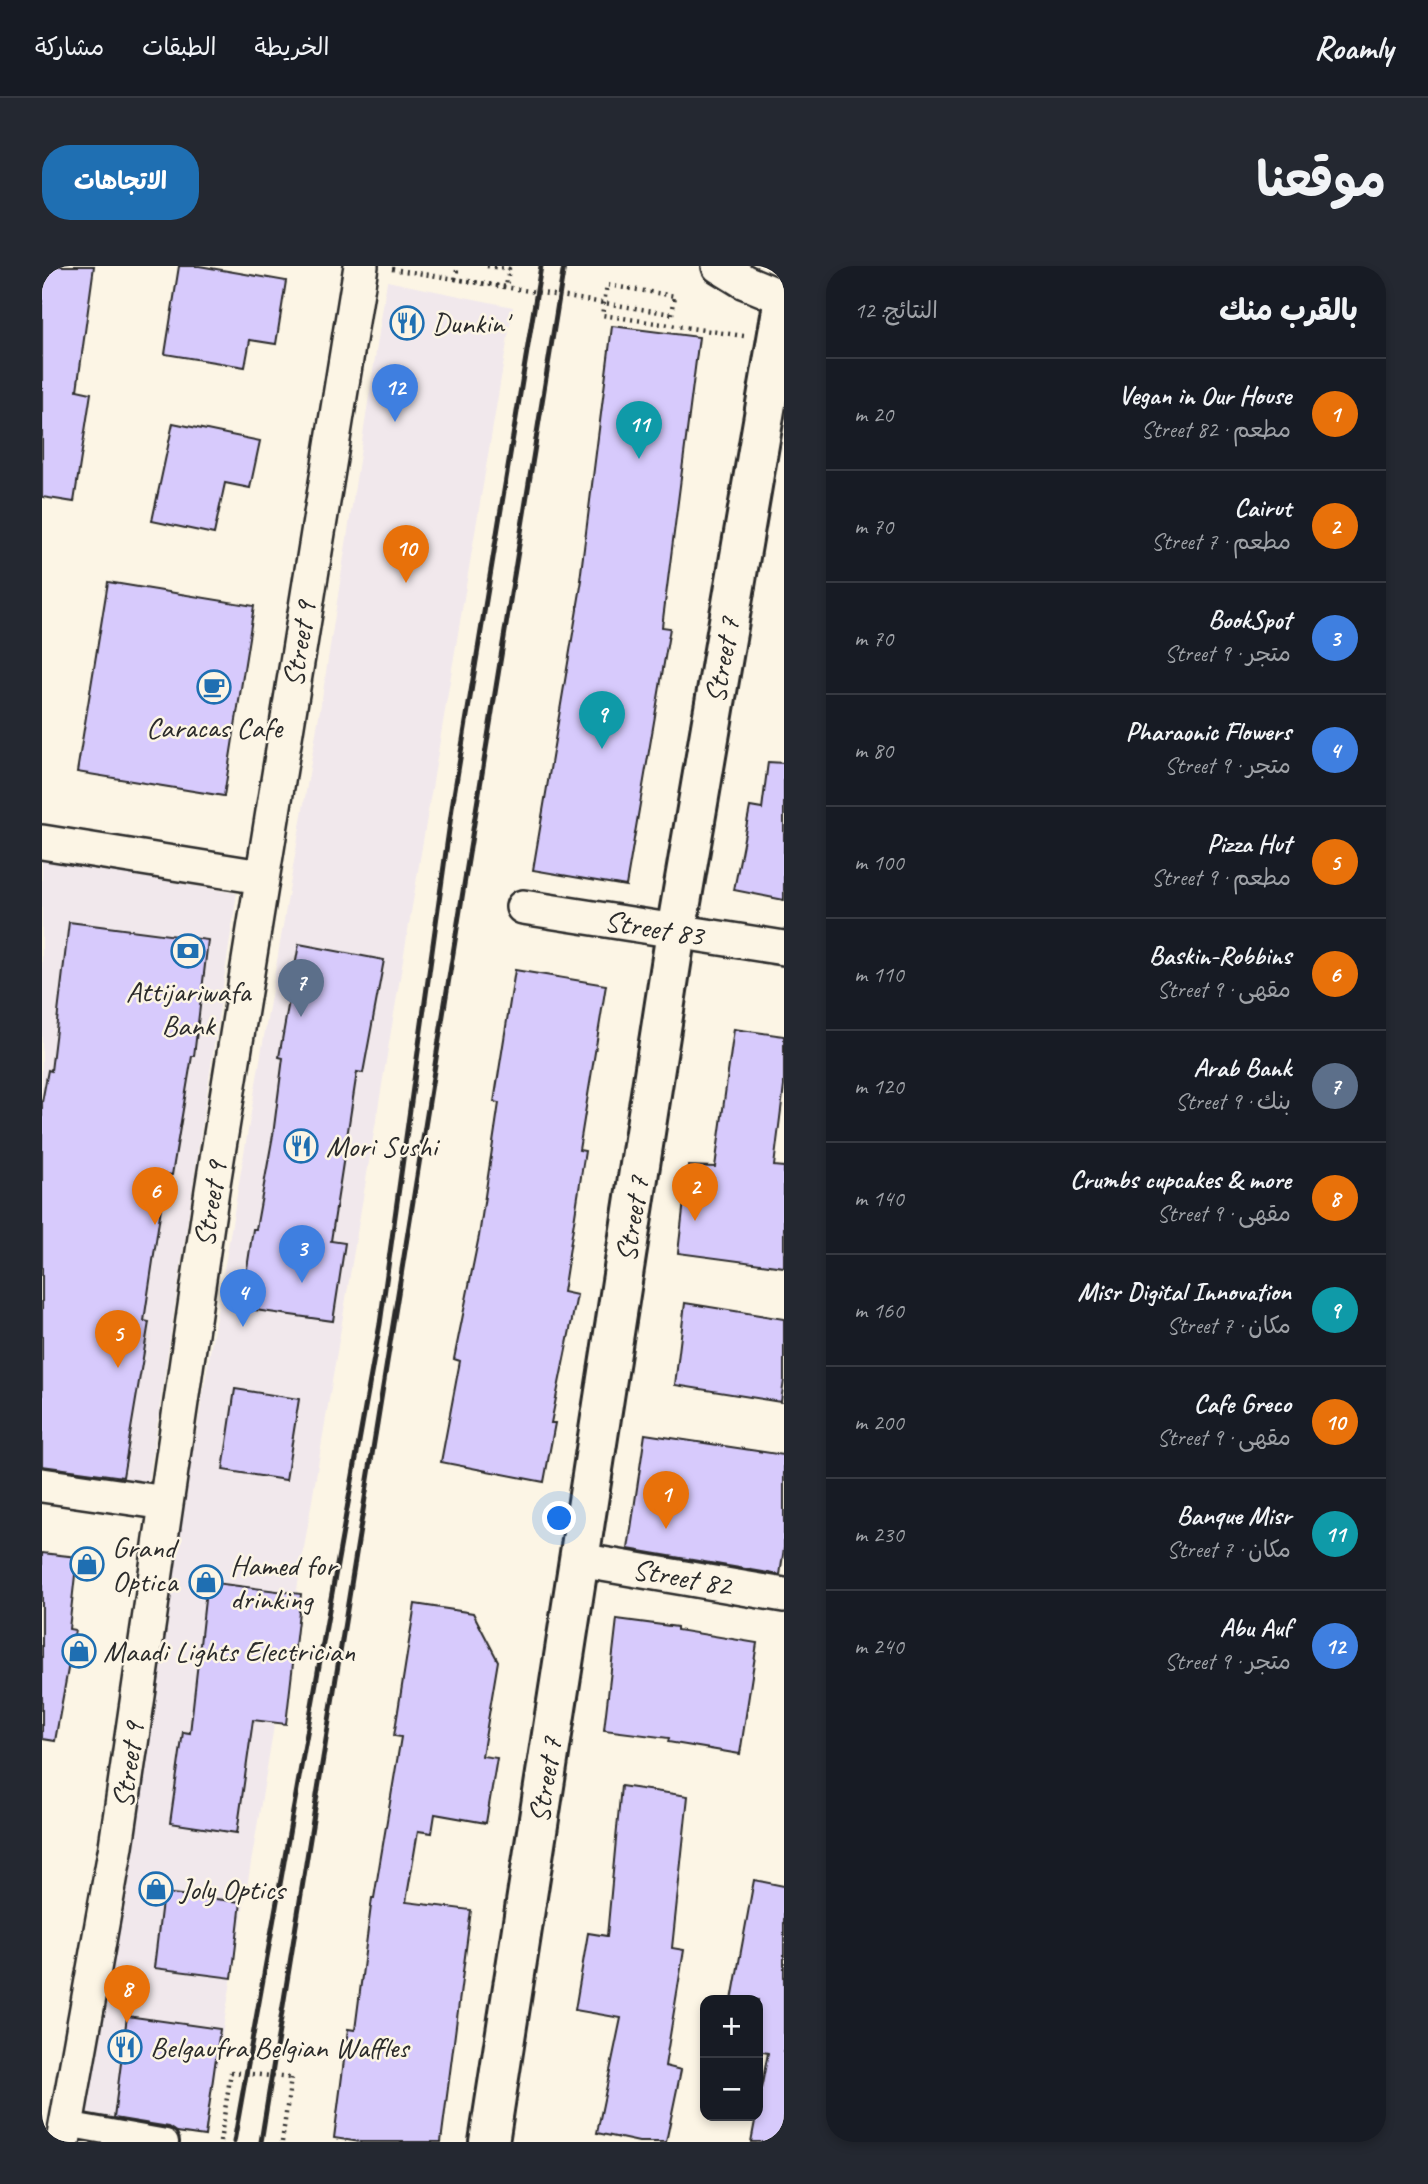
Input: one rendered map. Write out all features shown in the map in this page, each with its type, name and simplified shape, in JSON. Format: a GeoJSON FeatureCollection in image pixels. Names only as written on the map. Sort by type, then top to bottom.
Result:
{"type":"FeatureCollection","features":[{"type":"Feature","properties":{"kind":"street"},"geometry":{"type":"LineString","coordinates":[[719,266],[745,282],[784,298]]}},
{"type":"Feature","properties":{"kind":"street","name":"Street 9"},"geometry":{"type":"LineString","coordinates":[[57,2129],[116,1846],[210,1203],[261,877],[375,267]]}},
{"type":"Feature","properties":{"kind":"street","name":"Street 7"},"geometry":{"type":"LineString","coordinates":[[489,2142],[676,932],[784,298]]}},
{"type":"Feature","properties":{"kind":"street"},"geometry":{"type":"LineString","coordinates":[[42,842],[261,877]]}},
{"type":"Feature","properties":{"kind":"street","name":"Street 83"},"geometry":{"type":"LineString","coordinates":[[523,907],[784,948]]}},
{"type":"Feature","properties":{"kind":"street"},"geometry":{"type":"LineString","coordinates":[[42,1485],[166,1503]]}},
{"type":"Feature","properties":{"kind":"street","name":"Street 82"},"geometry":{"type":"LineString","coordinates":[[579,1560],[784,1595]]}},
{"type":"Feature","properties":{"kind":"street"},"geometry":{"type":"LineString","coordinates":[[57,2129],[166,2142]]}},
{"type":"Feature","properties":{"kind":"path"},"geometry":{"type":"LineString","coordinates":[[458,266],[455,279],[506,287],[672,314],[675,296],[607,285],[602,315],[776,341]]}},
{"type":"Feature","properties":{"kind":"path"},"geometry":{"type":"LineString","coordinates":[[487,266],[509,269],[506,287]]}},
{"type":"Feature","properties":{"kind":"path"},"geometry":{"type":"LineString","coordinates":[[375,267],[506,287]]}},
{"type":"Feature","properties":{"kind":"path"},"geometry":{"type":"LineString","coordinates":[[220,2142],[231,2072],[291,2078],[282,2142]]}},
{"type":"Feature","properties":{"kind":"shaded area"},"geometry":{"type":"Polygon","coordinates":[[[387,281],[513,307],[205,2136],[80,2111],[322,698],[387,281]]]}},
{"type":"Feature","properties":{"kind":"shaded area"},"geometry":{"type":"Polygon","coordinates":[[[42,860],[237,893],[147,1492],[42,1475],[42,860]]]}},
{"type":"Feature","properties":{"kind":"building"},"geometry":{"type":"Polygon","coordinates":[[[42,266],[94,266],[77,390],[91,393],[74,502],[42,497],[42,266]]]}},
{"type":"Feature","properties":{"kind":"building"},"geometry":{"type":"Polygon","coordinates":[[[179,266],[199,266],[286,281],[276,344],[250,340],[245,367],[165,354],[179,266]]]}},
{"type":"Feature","properties":{"kind":"building"},"geometry":{"type":"Polygon","coordinates":[[[612,326],[699,337],[662,627],[670,628],[626,886],[533,870],[582,580],[612,326]]]}},
{"type":"Feature","properties":{"kind":"building"},"geometry":{"type":"Polygon","coordinates":[[[173,423],[260,441],[250,488],[225,483],[214,534],[152,521],[173,423]]]}},
{"type":"Feature","properties":{"kind":"building"},"geometry":{"type":"Polygon","coordinates":[[[108,582],[254,606],[224,796],[77,772],[108,582]]]}},
{"type":"Feature","properties":{"kind":"building"},"geometry":{"type":"Polygon","coordinates":[[[768,762],[784,763],[784,900],[734,890],[750,807],[762,809],[768,762]]]}},
{"type":"Feature","properties":{"kind":"building"},"geometry":{"type":"Polygon","coordinates":[[[69,922],[208,940],[194,1056],[172,1175],[166,1174],[144,1321],[149,1322],[123,1477],[42,1466],[42,1102],[48,1070],[51,1071],[69,922]]]}},
{"type":"Feature","properties":{"kind":"building"},"geometry":{"type":"Polygon","coordinates":[[[299,944],[384,960],[363,1073],[357,1072],[331,1241],[345,1243],[333,1321],[241,1308],[253,1229],[256,1229],[273,1135],[283,1058],[279,1057],[299,944]]]}},
{"type":"Feature","properties":{"kind":"building"},"geometry":{"type":"Polygon","coordinates":[[[515,970],[606,985],[579,1150],[585,1151],[563,1292],[577,1295],[551,1423],[555,1423],[544,1482],[441,1462],[460,1361],[454,1359],[479,1236],[499,1103],[494,1102],[515,970]]]}},
{"type":"Feature","properties":{"kind":"building"},"geometry":{"type":"Polygon","coordinates":[[[734,1029],[784,1036],[784,1086],[774,1166],[784,1167],[784,1267],[678,1253],[688,1166],[715,1167],[734,1029]]]}},
{"type":"Feature","properties":{"kind":"building"},"geometry":{"type":"Polygon","coordinates":[[[685,1303],[784,1319],[784,1380],[781,1402],[675,1385],[685,1303]]]}},
{"type":"Feature","properties":{"kind":"building"},"geometry":{"type":"Polygon","coordinates":[[[235,1389],[299,1399],[286,1480],[223,1470],[235,1389]]]}},
{"type":"Feature","properties":{"kind":"building"},"geometry":{"type":"Polygon","coordinates":[[[645,1434],[784,1455],[784,1548],[780,1575],[628,1549],[645,1434]]]}},
{"type":"Feature","properties":{"kind":"building"},"geometry":{"type":"Polygon","coordinates":[[[42,1553],[77,1557],[69,1629],[75,1630],[55,1741],[42,1739],[42,1553]]]}},
{"type":"Feature","properties":{"kind":"building"},"geometry":{"type":"Polygon","coordinates":[[[207,1582],[301,1594],[286,1724],[253,1720],[237,1833],[170,1823],[183,1732],[190,1733],[207,1582]]]}},
{"type":"Feature","properties":{"kind":"building"},"geometry":{"type":"Polygon","coordinates":[[[415,1604],[473,1613],[498,1661],[482,1756],[497,1758],[486,1823],[435,1814],[432,1833],[418,1831],[406,1902],[471,1910],[441,2142],[360,2142],[334,2138],[348,2029],[355,2030],[372,1898],[401,1737],[394,1736],[415,1604]]]}},
{"type":"Feature","properties":{"kind":"building"},"geometry":{"type":"Polygon","coordinates":[[[617,1619],[677,1627],[677,1630],[757,1643],[740,1754],[668,1742],[669,1738],[604,1730],[617,1619]]]}},
{"type":"Feature","properties":{"kind":"building"},"geometry":{"type":"Polygon","coordinates":[[[621,1786],[688,1796],[672,1948],[684,1950],[665,2066],[681,2070],[666,2142],[639,2142],[597,2133],[621,2018],[575,2010],[588,1933],[607,1936],[621,1786]]]}},
{"type":"Feature","properties":{"kind":"building"},"geometry":{"type":"Polygon","coordinates":[[[754,1880],[784,1886],[784,2142],[751,2142],[755,2121],[763,2121],[763,2079],[768,2053],[763,2052],[763,1995],[733,1995],[754,1880]]]}},
{"type":"Feature","properties":{"kind":"building"},"geometry":{"type":"Polygon","coordinates":[[[163,1893],[241,1902],[232,1978],[154,1968],[163,1893]]]}},
{"type":"Feature","properties":{"kind":"building"},"geometry":{"type":"Polygon","coordinates":[[[127,2016],[220,2029],[205,2136],[114,2118],[127,2016]]]}},
{"type":"Feature","properties":{"kind":"railway"},"geometry":{"type":"LineString","coordinates":[[234,2142],[380,1324],[453,801],[541,266]]}},
{"type":"Feature","properties":{"kind":"railway"},"geometry":{"type":"LineString","coordinates":[[261,2142],[564,266]]}},
{"type":"Feature","properties":{"kind":"place","name":"Dunkin'"},"geometry":{"type":"Point","coordinates":[407,323]}},
{"type":"Feature","properties":{"kind":"place","name":"Abu Auf"},"geometry":{"type":"Point","coordinates":[395,422]}},
{"type":"Feature","properties":{"kind":"place","name":"Banque Misr"},"geometry":{"type":"Point","coordinates":[639,459]}},
{"type":"Feature","properties":{"kind":"place","name":"Cafe Greco"},"geometry":{"type":"Point","coordinates":[406,583]}},
{"type":"Feature","properties":{"kind":"place","name":"Caracas Cafe"},"geometry":{"type":"Point","coordinates":[214,687]}},
{"type":"Feature","properties":{"kind":"place","name":"Misr Digital Innovation"},"geometry":{"type":"Point","coordinates":[602,749]}},
{"type":"Feature","properties":{"kind":"place","name":"Attijariwafa Bank"},"geometry":{"type":"Point","coordinates":[188,951]}},
{"type":"Feature","properties":{"kind":"place","name":"Arab Bank"},"geometry":{"type":"Point","coordinates":[301,1017]}},
{"type":"Feature","properties":{"kind":"place","name":"Mori Sushi"},"geometry":{"type":"Point","coordinates":[301,1146]}},
{"type":"Feature","properties":{"kind":"place","name":"Cairut"},"geometry":{"type":"Point","coordinates":[695,1221]}},
{"type":"Feature","properties":{"kind":"place","name":"Baskin-Robbins"},"geometry":{"type":"Point","coordinates":[155,1225]}},
{"type":"Feature","properties":{"kind":"place","name":"BookSpot"},"geometry":{"type":"Point","coordinates":[302,1283]}},
{"type":"Feature","properties":{"kind":"place","name":"Pharaonic Flowers"},"geometry":{"type":"Point","coordinates":[243,1327]}},
{"type":"Feature","properties":{"kind":"place","name":"Pizza Hut"},"geometry":{"type":"Point","coordinates":[118,1368]}},
{"type":"Feature","properties":{"kind":"place","name":"Vegan in Our House"},"geometry":{"type":"Point","coordinates":[666,1529]}},
{"type":"Feature","properties":{"kind":"place","name":"Grand Optica"},"geometry":{"type":"Point","coordinates":[87,1564]}},
{"type":"Feature","properties":{"kind":"place","name":"Hamed for drinking"},"geometry":{"type":"Point","coordinates":[206,1582]}},
{"type":"Feature","properties":{"kind":"place","name":"Maadi Lights Electrician"},"geometry":{"type":"Point","coordinates":[79,1651]}},
{"type":"Feature","properties":{"kind":"place","name":"Joly Optics"},"geometry":{"type":"Point","coordinates":[156,1889]}},
{"type":"Feature","properties":{"kind":"place","name":"Crumbs cupcakes & more"},"geometry":{"type":"Point","coordinates":[127,2023]}},
{"type":"Feature","properties":{"kind":"place","name":"Belgaufra Belgian Waffles"},"geometry":{"type":"Point","coordinates":[125,2047]}}]}
